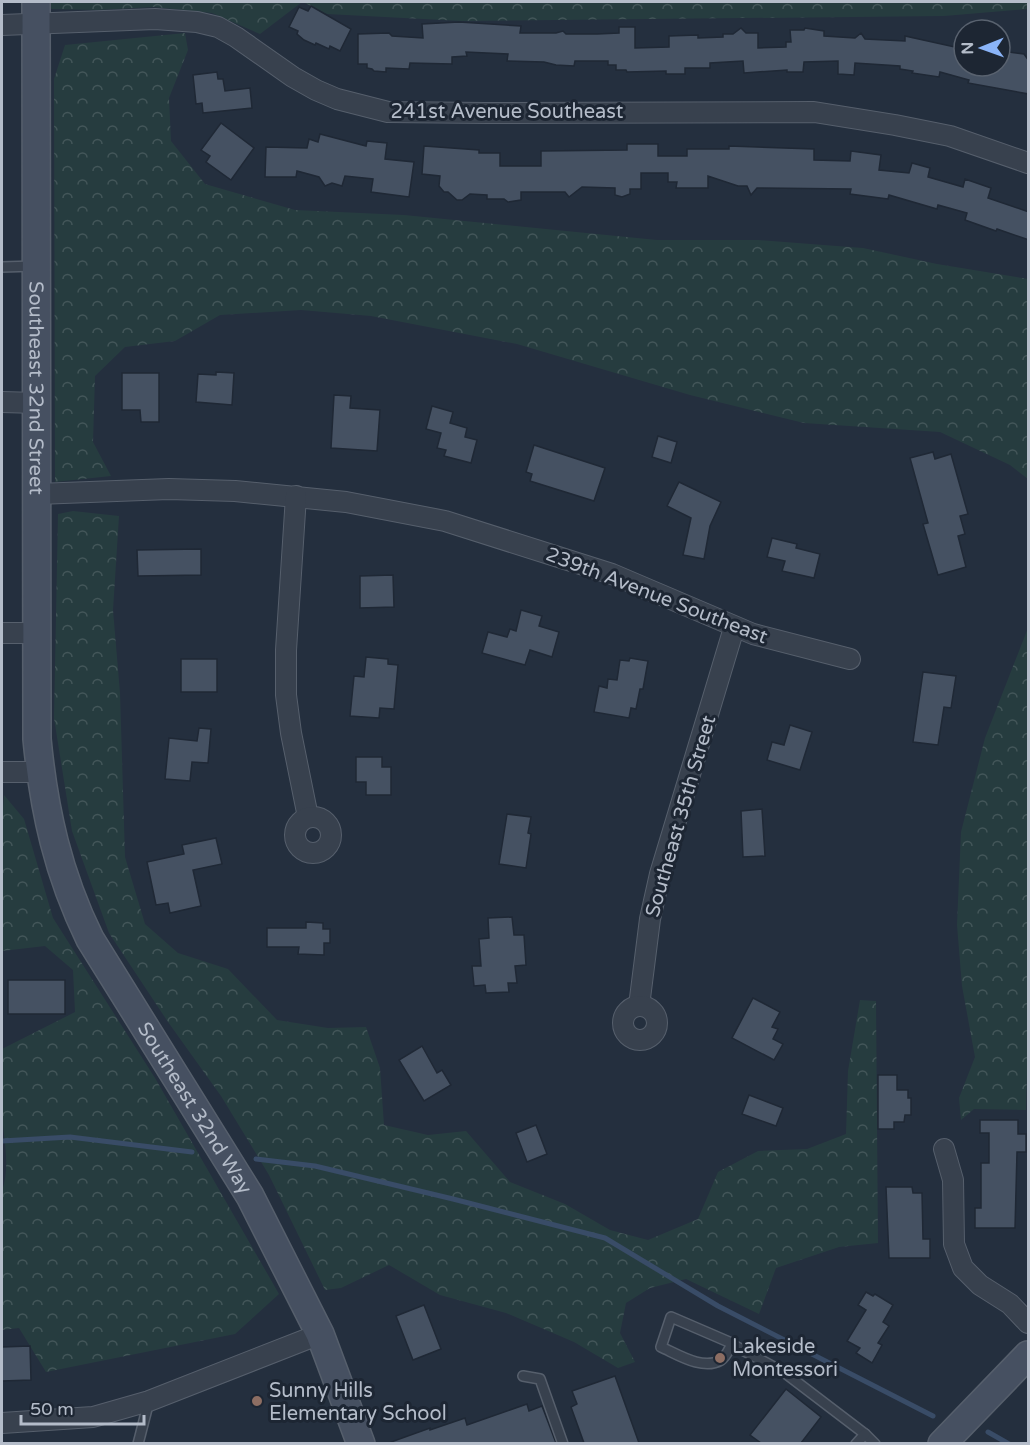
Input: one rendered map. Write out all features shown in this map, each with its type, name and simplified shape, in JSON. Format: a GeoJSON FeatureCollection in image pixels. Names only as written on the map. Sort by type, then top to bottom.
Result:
{"type":"FeatureCollection","features":[{"type":"Feature","properties":{"kind":"street","name":"241st Avenue Southeast"},"geometry":{"type":"LineString","coordinates":[[2,25],[36,13],[197,22],[218,27],[316,90],[337,99],[388,112],[814,112],[950,136],[1029,163]]}},
{"type":"Feature","properties":{"kind":"street","name":"Southeast 32nd Street"},"geometry":{"type":"LineString","coordinates":[[36,13],[37,739],[40,772]]}},
{"type":"Feature","properties":{"kind":"street"},"geometry":{"type":"LineString","coordinates":[[2,402],[37,403]]}},
{"type":"Feature","properties":{"kind":"street","name":"239th Avenue Southeast"},"geometry":{"type":"LineString","coordinates":[[37,494],[169,489],[296,496],[346,501],[446,521],[612,574],[734,628],[850,659]]}},
{"type":"Feature","properties":{"kind":"street"},"geometry":{"type":"LineString","coordinates":[[296,496],[286,650],[286,694],[308,817]]}},
{"type":"Feature","properties":{"kind":"street","name":"Southeast 35th Street"},"geometry":{"type":"LineString","coordinates":[[639,1006],[650,919],[660,874],[734,628]]}},
{"type":"Feature","properties":{"kind":"street"},"geometry":{"type":"LineString","coordinates":[[2,633],[37,633]]}},
{"type":"Feature","properties":{"kind":"street"},"geometry":{"type":"LineString","coordinates":[[2,772],[40,772]]}},
{"type":"Feature","properties":{"kind":"street","name":"Southeast 32nd Way"},"geometry":{"type":"LineString","coordinates":[[40,772],[49,825],[60,867],[74,906],[90,939],[127,1000],[250,1196],[320,1334],[360,1443]]}},
{"type":"Feature","properties":{"kind":"street"},"geometry":{"type":"LineString","coordinates":[[944,1149],[954,1180],[954,1244],[963,1268],[980,1285],[1011,1304],[1029,1323]]}},
{"type":"Feature","properties":{"kind":"street"},"geometry":{"type":"LineString","coordinates":[[2,1423],[93,1417],[150,1401],[320,1334]]}},
{"type":"Feature","properties":{"kind":"street"},"geometry":{"type":"LineString","coordinates":[[942,1443],[1029,1355]]}},
{"type":"Feature","properties":{"kind":"lane"},"geometry":{"type":"LineString","coordinates":[[2,267],[37,266]]}},
{"type":"Feature","properties":{"kind":"lane"},"geometry":{"type":"LineString","coordinates":[[732,1344],[723,1359],[704,1363],[693,1361],[661,1347],[671,1317],[732,1344],[785,1373],[875,1443]]}},
{"type":"Feature","properties":{"kind":"lane"},"geometry":{"type":"LineString","coordinates":[[523,1376],[540,1379],[563,1443]]}},
{"type":"Feature","properties":{"kind":"lane"},"geometry":{"type":"LineString","coordinates":[[138,1443],[150,1401]]}},
{"type":"Feature","properties":{"kind":"lane"},"geometry":{"type":"LineString","coordinates":[[856,1443],[866,1434]]}},
{"type":"Feature","properties":{"kind":"green space"},"geometry":{"type":"Polygon","coordinates":[[[51,2],[302,2],[260,34],[212,13],[154,7],[97,10],[51,9],[51,2]]]}},
{"type":"Feature","properties":{"kind":"green space"},"geometry":{"type":"Polygon","coordinates":[[[303,2],[1028,2],[1028,9],[944,16],[462,21],[327,14],[303,2]]]}},
{"type":"Feature","properties":{"kind":"green space"},"geometry":{"type":"Polygon","coordinates":[[[185,33],[188,50],[169,98],[171,141],[205,184],[295,210],[404,215],[657,240],[758,240],[863,248],[937,264],[1028,279],[1028,479],[1010,465],[940,432],[804,423],[690,395],[517,344],[371,316],[301,310],[220,315],[175,341],[125,347],[95,376],[93,442],[111,476],[55,482],[54,79],[65,45],[185,33]]]}},
{"type":"Feature","properties":{"kind":"green space"},"geometry":{"type":"Polygon","coordinates":[[[73,511],[119,516],[113,610],[120,693],[125,857],[145,924],[178,953],[228,969],[277,1020],[328,1028],[366,1027],[380,1068],[384,1125],[428,1135],[466,1131],[510,1182],[565,1204],[610,1230],[648,1240],[698,1219],[718,1172],[758,1151],[807,1149],[846,1134],[848,1071],[860,1000],[876,1001],[878,1243],[839,1247],[776,1268],[759,1314],[686,1279],[650,1288],[626,1303],[620,1333],[635,1362],[618,1368],[574,1342],[506,1313],[440,1295],[389,1265],[341,1288],[325,1290],[269,1175],[221,1096],[109,933],[72,831],[54,718],[58,514],[73,511]]]}},
{"type":"Feature","properties":{"kind":"green space"},"geometry":{"type":"Polygon","coordinates":[[[1028,628],[1026,1110],[974,1109],[961,1120],[959,1098],[975,1057],[962,986],[957,925],[961,832],[985,738],[1028,628]]]}},
{"type":"Feature","properties":{"kind":"green space"},"geometry":{"type":"Polygon","coordinates":[[[4,795],[24,819],[53,918],[155,1078],[279,1294],[235,1334],[46,1372],[19,1328],[2,1330],[2,1191],[6,1161],[2,1103],[2,1049],[75,1012],[73,970],[45,946],[2,951],[4,795]]]}},
{"type":"Feature","properties":{"kind":"building"},"geometry":{"type":"Polygon","coordinates":[[[311,6],[351,29],[340,51],[330,46],[329,49],[304,40],[297,34],[298,31],[289,27],[299,7],[308,11],[311,6]]]}},
{"type":"Feature","properties":{"kind":"building"},"geometry":{"type":"Polygon","coordinates":[[[459,22],[521,26],[520,33],[563,31],[566,34],[619,33],[619,27],[635,27],[635,48],[669,47],[669,36],[723,37],[723,34],[733,34],[741,28],[746,33],[758,33],[758,48],[786,47],[786,42],[791,42],[790,30],[804,30],[805,28],[824,31],[824,36],[855,38],[861,33],[865,39],[905,41],[905,36],[952,46],[952,75],[940,72],[939,77],[912,73],[913,71],[900,69],[900,66],[855,63],[854,75],[838,74],[838,61],[804,62],[803,72],[787,72],[787,70],[744,73],[743,61],[710,63],[710,68],[685,68],[685,74],[666,74],[666,71],[616,70],[616,65],[608,65],[608,61],[575,61],[574,66],[556,65],[544,62],[507,61],[508,54],[466,52],[467,56],[452,57],[452,64],[410,63],[409,69],[386,68],[386,72],[374,71],[367,68],[367,64],[358,64],[358,34],[389,33],[392,36],[423,38],[422,24],[459,22]]]}},
{"type":"Feature","properties":{"kind":"building"},"geometry":{"type":"Polygon","coordinates":[[[1012,52],[1024,54],[1029,61],[1029,94],[968,83],[969,80],[962,78],[1012,78],[1012,52]]]}},
{"type":"Feature","properties":{"kind":"building"},"geometry":{"type":"Polygon","coordinates":[[[217,72],[218,79],[223,79],[225,91],[250,88],[252,108],[203,113],[202,103],[196,104],[193,75],[217,72]]]}},
{"type":"Feature","properties":{"kind":"building"},"geometry":{"type":"Polygon","coordinates":[[[221,123],[254,148],[231,180],[206,162],[210,156],[201,150],[221,123]]]}},
{"type":"Feature","properties":{"kind":"building"},"geometry":{"type":"Polygon","coordinates":[[[320,134],[366,146],[367,141],[387,143],[385,159],[414,162],[409,197],[371,192],[373,179],[345,176],[342,186],[332,183],[325,186],[319,177],[297,171],[296,177],[265,177],[266,147],[307,148],[309,139],[318,142],[320,134]]]}},
{"type":"Feature","properties":{"kind":"building"},"geometry":{"type":"Polygon","coordinates":[[[627,144],[658,144],[658,156],[687,156],[687,149],[729,149],[729,146],[814,149],[814,160],[850,161],[851,151],[881,155],[879,170],[909,173],[912,163],[930,168],[928,177],[963,187],[965,179],[991,188],[988,198],[1029,212],[1029,240],[965,220],[967,213],[938,205],[937,209],[889,195],[888,199],[850,194],[851,189],[757,188],[751,195],[747,186],[738,186],[708,176],[708,188],[676,188],[677,182],[668,182],[668,173],[641,173],[641,189],[630,189],[630,194],[622,197],[615,195],[615,188],[582,187],[569,197],[565,192],[521,192],[521,200],[508,202],[504,199],[487,199],[487,195],[470,194],[462,200],[457,200],[439,186],[440,176],[422,174],[424,146],[479,150],[479,153],[500,153],[500,166],[541,166],[541,151],[627,150],[627,144]]]}},
{"type":"Feature","properties":{"kind":"building"},"geometry":{"type":"Polygon","coordinates":[[[216,372],[234,373],[232,405],[196,402],[198,374],[216,375],[216,372]]]}},
{"type":"Feature","properties":{"kind":"building"},"geometry":{"type":"Polygon","coordinates":[[[122,373],[159,373],[159,422],[141,422],[140,410],[122,410],[122,373]]]}},
{"type":"Feature","properties":{"kind":"building"},"geometry":{"type":"Polygon","coordinates":[[[334,395],[351,396],[350,408],[380,410],[377,451],[331,448],[334,395]]]}},
{"type":"Feature","properties":{"kind":"building"},"geometry":{"type":"Polygon","coordinates":[[[432,406],[453,412],[450,423],[467,428],[465,437],[477,440],[471,463],[444,456],[446,450],[437,448],[441,433],[426,429],[432,406]]]}},
{"type":"Feature","properties":{"kind":"building"},"geometry":{"type":"Polygon","coordinates":[[[658,436],[677,442],[671,463],[652,457],[658,436]]]}},
{"type":"Feature","properties":{"kind":"building"},"geometry":{"type":"Polygon","coordinates":[[[534,445],[605,468],[594,501],[530,481],[532,474],[526,472],[534,445]]]}},
{"type":"Feature","properties":{"kind":"building"},"geometry":{"type":"Polygon","coordinates":[[[933,452],[935,459],[951,454],[968,514],[960,516],[965,534],[958,536],[966,567],[938,575],[923,524],[928,523],[910,458],[933,452]]]}},
{"type":"Feature","properties":{"kind":"building"},"geometry":{"type":"Polygon","coordinates":[[[679,482],[721,502],[710,526],[704,559],[683,555],[691,518],[667,506],[679,482]]]}},
{"type":"Feature","properties":{"kind":"building"},"geometry":{"type":"Polygon","coordinates":[[[772,538],[797,544],[796,548],[820,554],[814,578],[782,571],[785,561],[767,557],[772,538]]]}},
{"type":"Feature","properties":{"kind":"building"},"geometry":{"type":"Polygon","coordinates":[[[201,549],[201,575],[138,576],[137,550],[201,549]]]}},
{"type":"Feature","properties":{"kind":"building"},"geometry":{"type":"Polygon","coordinates":[[[393,575],[394,607],[360,608],[360,576],[393,575]]]}},
{"type":"Feature","properties":{"kind":"building"},"geometry":{"type":"Polygon","coordinates":[[[521,610],[542,616],[539,626],[559,632],[552,657],[530,650],[525,665],[482,653],[488,632],[507,637],[510,629],[516,631],[521,610]]]}},
{"type":"Feature","properties":{"kind":"building"},"geometry":{"type":"Polygon","coordinates":[[[366,657],[388,659],[388,664],[398,665],[394,709],[380,708],[379,718],[350,716],[354,676],[364,677],[366,657]]]}},
{"type":"Feature","properties":{"kind":"building"},"geometry":{"type":"Polygon","coordinates":[[[630,658],[648,661],[643,689],[640,689],[636,709],[631,708],[629,718],[594,712],[599,686],[607,688],[608,679],[617,680],[620,660],[629,661],[630,658]]]}},
{"type":"Feature","properties":{"kind":"building"},"geometry":{"type":"Polygon","coordinates":[[[181,659],[217,659],[217,692],[181,692],[181,659]]]}},
{"type":"Feature","properties":{"kind":"building"},"geometry":{"type":"Polygon","coordinates":[[[923,672],[956,676],[951,708],[944,707],[938,745],[913,742],[923,672]]]}},
{"type":"Feature","properties":{"kind":"building"},"geometry":{"type":"Polygon","coordinates":[[[790,725],[812,732],[800,770],[767,760],[772,742],[784,745],[790,725]]]}},
{"type":"Feature","properties":{"kind":"building"},"geometry":{"type":"Polygon","coordinates":[[[199,728],[211,729],[208,763],[192,762],[190,781],[165,779],[169,738],[197,741],[199,728]]]}},
{"type":"Feature","properties":{"kind":"building"},"geometry":{"type":"Polygon","coordinates":[[[356,757],[382,757],[382,767],[391,767],[391,795],[366,795],[366,782],[356,782],[356,757]]]}},
{"type":"Feature","properties":{"kind":"building"},"geometry":{"type":"Polygon","coordinates":[[[762,809],[765,856],[743,857],[741,811],[762,809]]]}},
{"type":"Feature","properties":{"kind":"building"},"geometry":{"type":"Polygon","coordinates":[[[507,814],[531,817],[526,868],[499,864],[507,814]]]}},
{"type":"Feature","properties":{"kind":"building"},"geometry":{"type":"Polygon","coordinates":[[[216,838],[222,864],[193,870],[201,906],[170,913],[168,903],[156,905],[147,862],[184,854],[182,845],[216,838]]]}},
{"type":"Feature","properties":{"kind":"building"},"geometry":{"type":"Polygon","coordinates":[[[512,917],[514,935],[524,935],[526,965],[515,966],[517,983],[508,983],[509,992],[486,993],[485,985],[474,986],[472,966],[481,966],[479,939],[489,938],[488,918],[512,917]]]}},
{"type":"Feature","properties":{"kind":"building"},"geometry":{"type":"Polygon","coordinates":[[[306,922],[323,923],[323,929],[330,929],[330,943],[324,943],[324,955],[298,954],[299,947],[267,947],[267,928],[306,928],[306,922]]]}},
{"type":"Feature","properties":{"kind":"building"},"geometry":{"type":"Polygon","coordinates":[[[8,980],[65,980],[65,1014],[8,1014],[8,980]]]}},
{"type":"Feature","properties":{"kind":"building"},"geometry":{"type":"Polygon","coordinates":[[[753,998],[780,1012],[772,1027],[778,1029],[773,1039],[783,1044],[774,1060],[732,1038],[753,998]]]}},
{"type":"Feature","properties":{"kind":"building"},"geometry":{"type":"Polygon","coordinates":[[[422,1046],[437,1073],[442,1070],[451,1085],[424,1101],[399,1060],[422,1046]]]}},
{"type":"Feature","properties":{"kind":"building"},"geometry":{"type":"Polygon","coordinates":[[[878,1075],[897,1075],[897,1090],[908,1090],[908,1098],[911,1098],[911,1115],[905,1115],[904,1122],[894,1122],[894,1129],[878,1129],[878,1075]]]}},
{"type":"Feature","properties":{"kind":"building"},"geometry":{"type":"Polygon","coordinates":[[[749,1095],[783,1108],[776,1126],[742,1114],[749,1095]]]}},
{"type":"Feature","properties":{"kind":"building"},"geometry":{"type":"Polygon","coordinates":[[[980,1120],[1018,1120],[1018,1134],[1026,1134],[1026,1152],[1017,1152],[1015,1228],[975,1228],[975,1208],[981,1208],[981,1163],[989,1163],[989,1133],[980,1133],[980,1120]]]}},
{"type":"Feature","properties":{"kind":"building"},"geometry":{"type":"Polygon","coordinates":[[[536,1125],[547,1154],[527,1162],[516,1133],[536,1125]]]}},
{"type":"Feature","properties":{"kind":"building"},"geometry":{"type":"Polygon","coordinates":[[[886,1187],[912,1187],[913,1193],[922,1193],[923,1239],[930,1239],[930,1258],[889,1258],[886,1187]]]}},
{"type":"Feature","properties":{"kind":"building"},"geometry":{"type":"Polygon","coordinates":[[[866,1292],[873,1296],[875,1294],[893,1305],[883,1322],[889,1326],[878,1343],[882,1345],[872,1363],[856,1353],[860,1348],[847,1341],[866,1310],[858,1305],[866,1292]]]}},
{"type":"Feature","properties":{"kind":"building"},"geometry":{"type":"Polygon","coordinates":[[[424,1305],[441,1349],[413,1360],[396,1316],[424,1305]]]}},
{"type":"Feature","properties":{"kind":"building"},"geometry":{"type":"Polygon","coordinates":[[[30,1346],[31,1380],[2,1381],[2,1347],[30,1346]]]}},
{"type":"Feature","properties":{"kind":"building"},"geometry":{"type":"Polygon","coordinates":[[[615,1376],[639,1443],[584,1443],[571,1407],[577,1404],[572,1391],[615,1376]]]}},
{"type":"Feature","properties":{"kind":"building"},"geometry":{"type":"Polygon","coordinates":[[[786,1389],[821,1417],[801,1443],[761,1443],[750,1435],[786,1389]]]}},
{"type":"Feature","properties":{"kind":"building"},"geometry":{"type":"Polygon","coordinates":[[[527,1404],[529,1411],[542,1406],[556,1443],[391,1443],[430,1428],[430,1430],[465,1418],[467,1425],[527,1404]]]}},
{"type":"Feature","properties":{"kind":"waterway"},"geometry":{"type":"LineString","coordinates":[[2,1141],[70,1137],[192,1152]]}},
{"type":"Feature","properties":{"kind":"waterway"},"geometry":{"type":"LineString","coordinates":[[256,1159],[315,1166],[605,1238],[718,1306],[933,1416]]}},
{"type":"Feature","properties":{"kind":"waterway"},"geometry":{"type":"LineString","coordinates":[[988,1432],[1009,1444]]}},
{"type":"Feature","properties":{"kind":"place","name":"Lakeside Montessori"},"geometry":{"type":"Point","coordinates":[720,1358]}},
{"type":"Feature","properties":{"kind":"place","name":"Sunny Hills Elementary School"},"geometry":{"type":"Point","coordinates":[257,1401]}}]}
